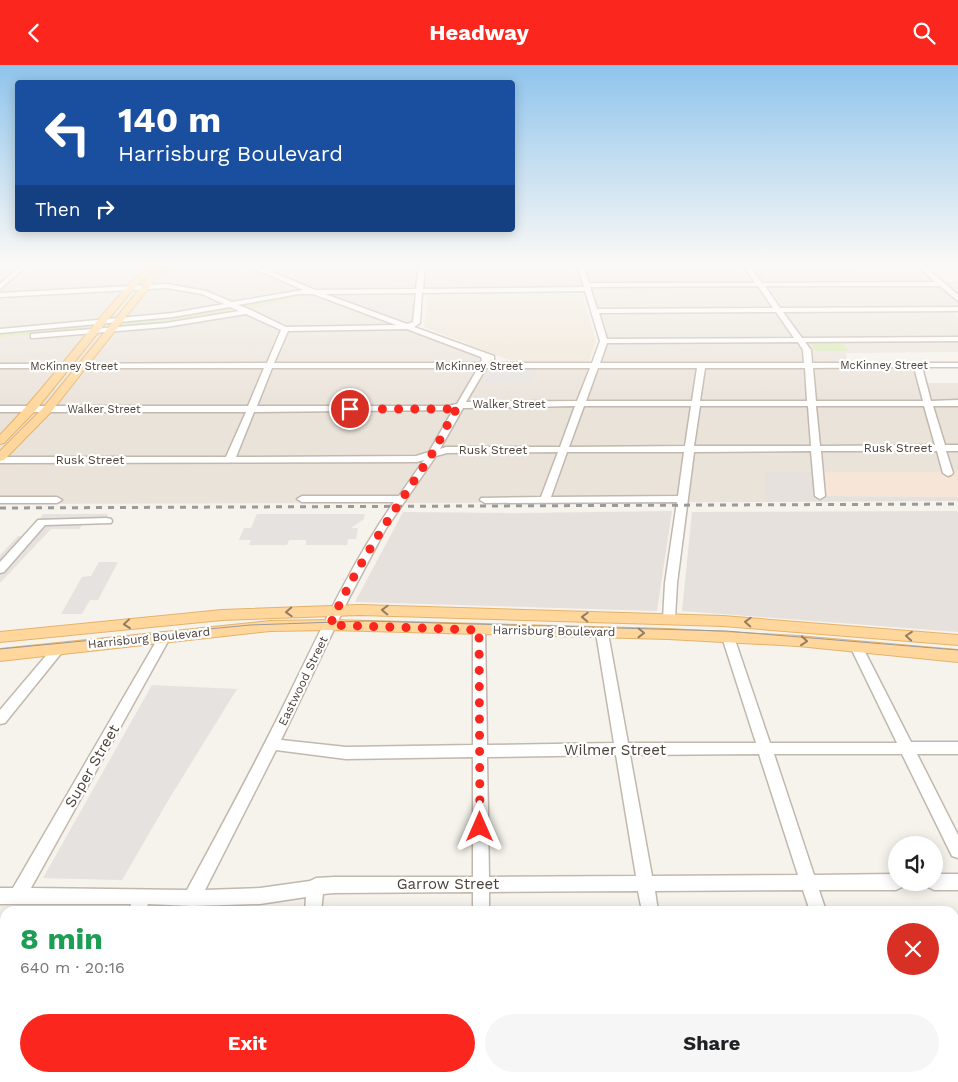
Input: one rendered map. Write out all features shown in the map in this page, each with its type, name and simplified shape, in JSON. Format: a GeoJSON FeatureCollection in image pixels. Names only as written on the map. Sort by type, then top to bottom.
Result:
{"type":"FeatureCollection","features":[{"type":"Feature","properties":{"kind":"main road"},"geometry":{"type":"LineString","coordinates":[[0,441],[31,409],[110,312]]}},
{"type":"Feature","properties":{"kind":"main road"},"geometry":{"type":"LineString","coordinates":[[0,459],[47,410],[124,312]]}},
{"type":"Feature","properties":{"kind":"main road","name":"Harrisburg Boulevard"},"geometry":{"type":"LineString","coordinates":[[0,637],[222,615],[338,610],[669,619],[790,625],[958,641]]}},
{"type":"Feature","properties":{"kind":"main road","name":"Harrisburg Boulevard"},"geometry":{"type":"LineString","coordinates":[[0,655],[270,626],[330,625],[728,637],[798,641],[958,656]]}},
{"type":"Feature","properties":{"kind":"street"},"geometry":{"type":"LineString","coordinates":[[0,331],[189,312]]}},
{"type":"Feature","properties":{"kind":"street"},"geometry":{"type":"LineString","coordinates":[[0,339],[189,322],[238,312]]}},
{"type":"Feature","properties":{"kind":"street"},"geometry":{"type":"LineString","coordinates":[[261,312],[285,329],[407,327],[416,323],[417,312]]}},
{"type":"Feature","properties":{"kind":"street"},"geometry":{"type":"LineString","coordinates":[[368,312],[407,327],[484,361]]}},
{"type":"Feature","properties":{"kind":"street"},"geometry":{"type":"LineString","coordinates":[[545,500],[593,365],[604,341],[594,312]]}},
{"type":"Feature","properties":{"kind":"street"},"geometry":{"type":"LineString","coordinates":[[780,312],[807,350],[820,495]]}},
{"type":"Feature","properties":{"kind":"street"},"geometry":{"type":"LineString","coordinates":[[230,459],[285,329]]}},
{"type":"Feature","properties":{"kind":"street"},"geometry":{"type":"LineString","coordinates":[[604,341],[958,339]]}},
{"type":"Feature","properties":{"kind":"street","name":"McKinney Street"},"geometry":{"type":"LineString","coordinates":[[0,366],[269,366],[484,361],[510,365],[958,365]]}},
{"type":"Feature","properties":{"kind":"street","name":"Eastwood Street"},"geometry":{"type":"LineString","coordinates":[[192,898],[380,530],[432,455],[484,361]]}},
{"type":"Feature","properties":{"kind":"street"},"geometry":{"type":"LineString","coordinates":[[669,619],[671,583],[702,365]]}},
{"type":"Feature","properties":{"kind":"street"},"geometry":{"type":"LineString","coordinates":[[917,365],[948,473]]}},
{"type":"Feature","properties":{"kind":"street","name":"Walker Street"},"geometry":{"type":"LineString","coordinates":[[0,409],[447,409],[469,404],[958,403]]}},
{"type":"Feature","properties":{"kind":"street","name":"Rusk Street"},"geometry":{"type":"LineString","coordinates":[[0,459],[417,459],[446,450],[958,447]]}},
{"type":"Feature","properties":{"kind":"street"},"geometry":{"type":"LineString","coordinates":[[302,499],[401,499]]}},
{"type":"Feature","properties":{"kind":"street"},"geometry":{"type":"LineString","coordinates":[[485,500],[683,499]]}},
{"type":"Feature","properties":{"kind":"street"},"geometry":{"type":"LineString","coordinates":[[0,500],[57,500]]}},
{"type":"Feature","properties":{"kind":"street"},"geometry":{"type":"LineString","coordinates":[[0,569],[42,522],[107,521]]}},
{"type":"Feature","properties":{"kind":"street"},"geometry":{"type":"LineString","coordinates":[[479,630],[481,906]]}},
{"type":"Feature","properties":{"kind":"street"},"geometry":{"type":"LineString","coordinates":[[602,633],[649,906]]}},
{"type":"Feature","properties":{"kind":"street","name":"Super Street"},"geometry":{"type":"LineString","coordinates":[[18,895],[165,636]]}},
{"type":"Feature","properties":{"kind":"street"},"geometry":{"type":"LineString","coordinates":[[728,637],[816,906]]}},
{"type":"Feature","properties":{"kind":"street"},"geometry":{"type":"LineString","coordinates":[[856,646],[958,851]]}},
{"type":"Feature","properties":{"kind":"street"},"geometry":{"type":"LineString","coordinates":[[0,719],[59,648]]}},
{"type":"Feature","properties":{"kind":"street","name":"Wilmer Street"},"geometry":{"type":"LineString","coordinates":[[272,744],[346,753],[622,749],[958,748]]}},
{"type":"Feature","properties":{"kind":"street"},"geometry":{"type":"LineString","coordinates":[[943,882],[958,881]]}},
{"type":"Feature","properties":{"kind":"street","name":"Garrow Street"},"geometry":{"type":"LineString","coordinates":[[0,896],[18,895],[139,903],[192,898],[260,896],[316,886],[481,883],[888,882]]}},
{"type":"Feature","properties":{"kind":"street"},"geometry":{"type":"LineString","coordinates":[[314,906],[316,886]]}},
{"type":"Feature","properties":{"kind":"shaded area"},"geometry":{"type":"Polygon","coordinates":[[[0,312],[361,312],[481,358],[489,367],[915,367],[920,383],[958,383],[958,472],[765,472],[765,502],[0,504],[0,312]]]}},
{"type":"Feature","properties":{"kind":"shaded area"},"geometry":{"type":"Polygon","coordinates":[[[377,312],[413,312],[412,324],[407,324],[377,312]]]}},
{"type":"Feature","properties":{"kind":"shaded area"},"geometry":{"type":"Polygon","coordinates":[[[383,312],[409,315],[406,318],[408,319],[404,320],[383,312]]]}},
{"type":"Feature","properties":{"kind":"shaded area"},"geometry":{"type":"Polygon","coordinates":[[[426,312],[588,312],[596,342],[589,362],[523,362],[509,360],[424,327],[426,312]]]}},
{"type":"Feature","properties":{"kind":"shaded area"},"geometry":{"type":"Polygon","coordinates":[[[598,312],[952,312],[958,317],[958,352],[846,353],[847,363],[599,363],[607,343],[598,312]]]}},
{"type":"Feature","properties":{"kind":"shaded area"},"geometry":{"type":"Polygon","coordinates":[[[491,369],[537,369],[530,382],[484,383],[491,369]]]}},
{"type":"Feature","properties":{"kind":"shaded area"},"geometry":{"type":"Polygon","coordinates":[[[765,472],[821,472],[823,496],[958,497],[958,501],[765,502],[765,472]]]}},
{"type":"Feature","properties":{"kind":"shaded area"},"geometry":{"type":"Polygon","coordinates":[[[821,472],[958,472],[958,497],[823,496],[821,472]]]}},
{"type":"Feature","properties":{"kind":"shaded area"},"geometry":{"type":"Polygon","coordinates":[[[672,511],[657,611],[355,602],[403,512],[672,511]]]}},
{"type":"Feature","properties":{"kind":"shaded area"},"geometry":{"type":"Polygon","coordinates":[[[958,511],[958,632],[682,611],[692,512],[958,511]]]}},
{"type":"Feature","properties":{"kind":"shaded area"},"geometry":{"type":"Polygon","coordinates":[[[43,514],[108,514],[103,524],[82,525],[79,529],[51,529],[0,583],[0,555],[18,536],[25,537],[33,530],[43,514]]]}},
{"type":"Feature","properties":{"kind":"shaded area"},"geometry":{"type":"Polygon","coordinates":[[[257,514],[365,514],[364,519],[351,528],[358,528],[356,539],[348,539],[347,545],[306,545],[306,540],[289,540],[287,545],[249,545],[251,540],[239,540],[244,528],[251,528],[257,514]]]}},
{"type":"Feature","properties":{"kind":"shaded area"},"geometry":{"type":"Polygon","coordinates":[[[99,562],[118,562],[98,600],[90,600],[82,614],[61,614],[82,577],[91,576],[99,562]]]}},
{"type":"Feature","properties":{"kind":"shaded area"},"geometry":{"type":"Polygon","coordinates":[[[152,685],[237,689],[169,799],[122,880],[43,878],[152,685]]]}},
{"type":"Feature","properties":{"kind":"green space"},"geometry":{"type":"Polygon","coordinates":[[[232,312],[181,322],[117,328],[122,321],[190,314],[232,312]]]}},
{"type":"Feature","properties":{"kind":"green space"},"geometry":{"type":"Polygon","coordinates":[[[97,324],[90,330],[0,337],[0,332],[97,324]]]}},
{"type":"Feature","properties":{"kind":"green space"},"geometry":{"type":"Polygon","coordinates":[[[811,342],[841,342],[848,351],[815,351],[811,342]]]}},
{"type":"Feature","properties":{"kind":"tram line"},"geometry":{"type":"LineString","coordinates":[[0,649],[250,625],[366,621],[726,631],[958,650]]}},
{"type":"Feature","properties":{"kind":"railway"},"geometry":{"type":"LineString","coordinates":[[0,508],[958,504]]}},
{"type":"Feature","properties":{"kind":"route"},"geometry":{"type":"LineString","coordinates":[[350,409],[447,409],[458,407],[432,455],[380,530],[330,625],[479,630],[480,827]]}}]}
